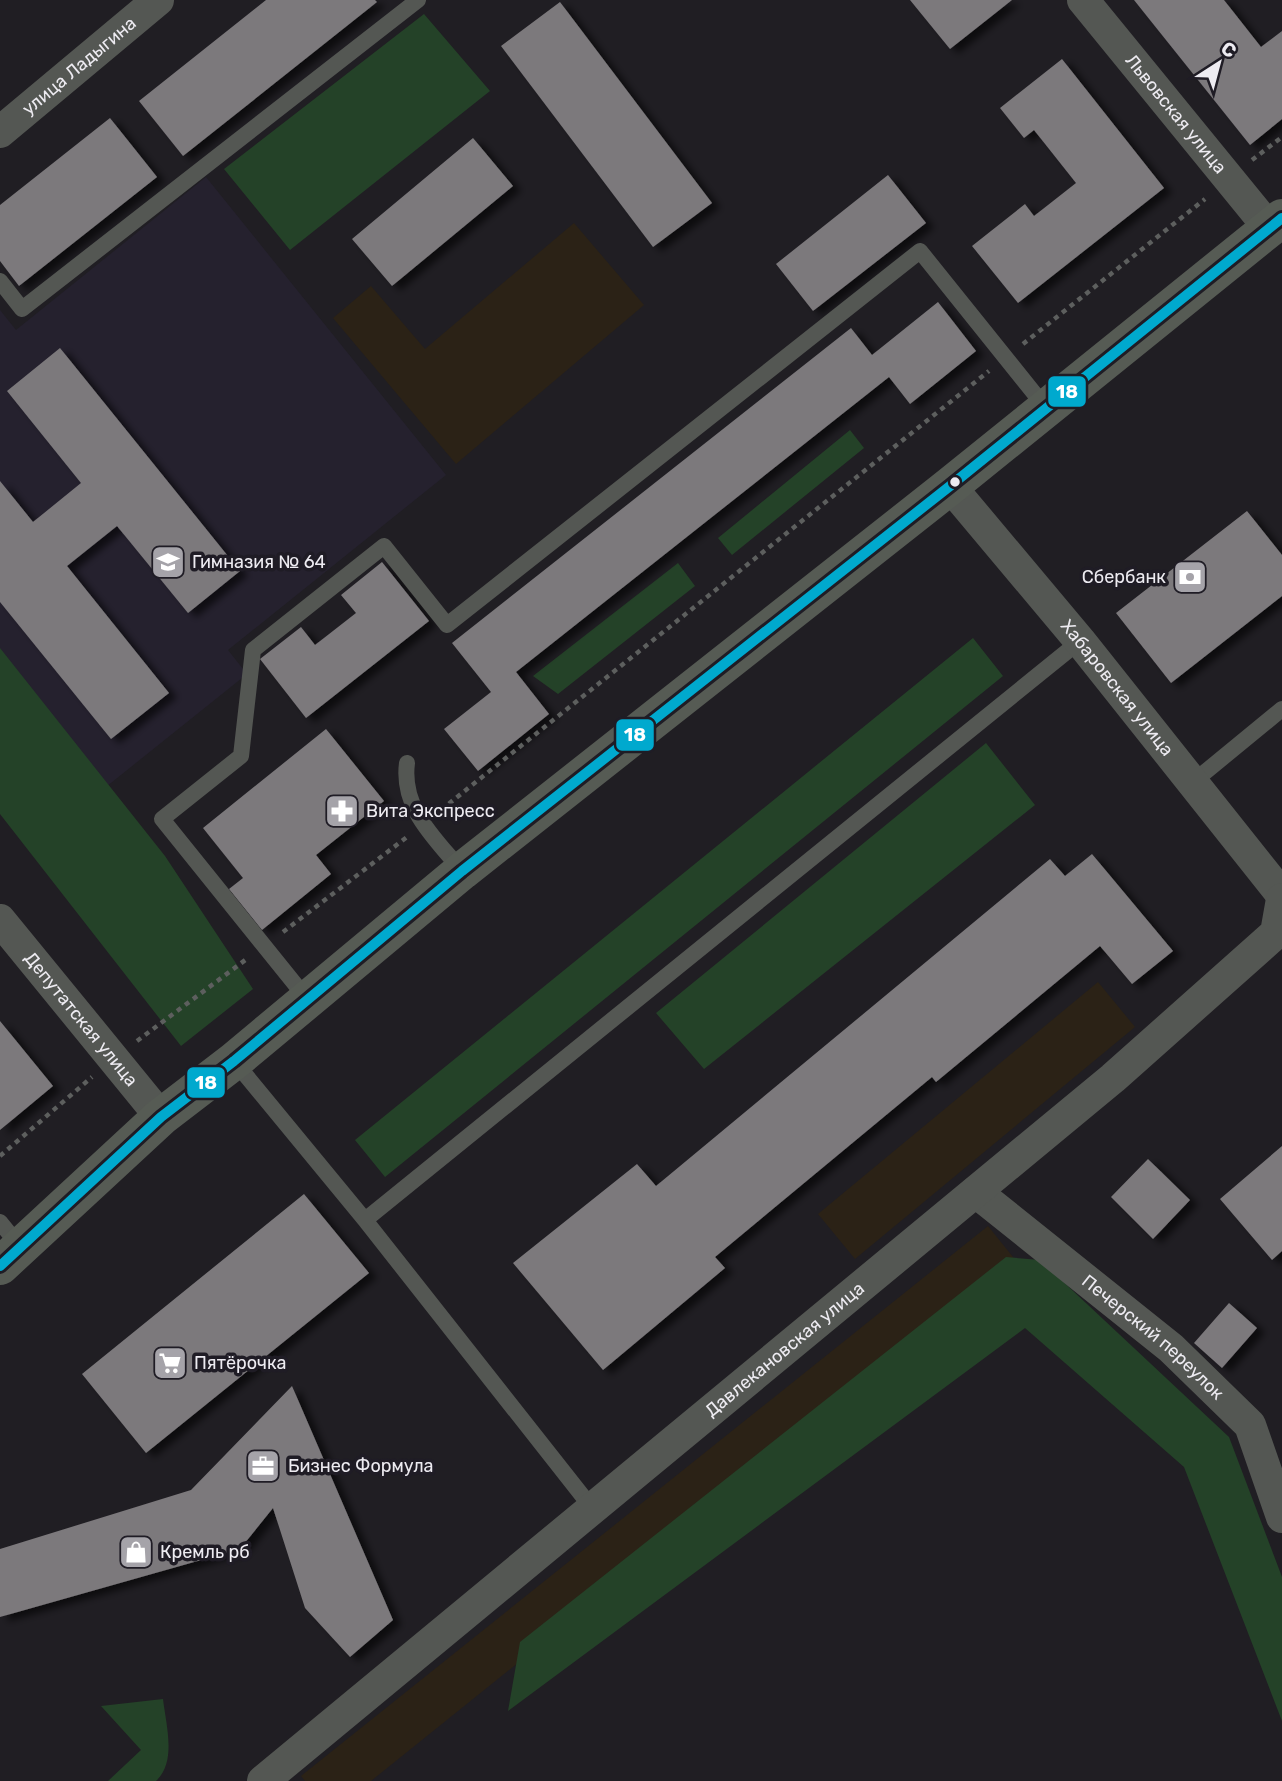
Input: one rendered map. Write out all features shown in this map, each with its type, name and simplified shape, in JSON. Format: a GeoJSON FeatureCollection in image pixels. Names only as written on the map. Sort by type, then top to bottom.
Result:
{"type":"FeatureCollection","features":[{"type":"Feature","properties":{"kind":"main road"},"geometry":{"type":"LineString","coordinates":[[7,1246],[462,871],[1275,228]]}},
{"type":"Feature","properties":{"kind":"street","name":"улица Ладыгина"},"geometry":{"type":"LineString","coordinates":[[0,132],[158,0]]}},
{"type":"Feature","properties":{"kind":"street","name":"Львовская улица"},"geometry":{"type":"LineString","coordinates":[[1083,0],[1229,179],[1275,228]]}},
{"type":"Feature","properties":{"kind":"street","name":"Хабаровская улица"},"geometry":{"type":"LineString","coordinates":[[950,486],[1080,641],[1282,897]]}},
{"type":"Feature","properties":{"kind":"street","name":"Давлекановская улица"},"geometry":{"type":"LineString","coordinates":[[263,1781],[1113,1078],[1276,933],[1282,897]]}},
{"type":"Feature","properties":{"kind":"street","name":"Депутатская улица"},"geometry":{"type":"LineString","coordinates":[[0,920],[161,1117]]}},
{"type":"Feature","properties":{"kind":"street","name":"Печерский переулок"},"geometry":{"type":"LineString","coordinates":[[976,1192],[1171,1348],[1250,1424],[1282,1517]]}},
{"type":"Feature","properties":{"kind":"lane"},"geometry":{"type":"LineString","coordinates":[[0,281],[22,309],[418,0]]}},
{"type":"Feature","properties":{"kind":"lane"},"geometry":{"type":"LineString","coordinates":[[307,999],[162,819],[241,756],[253,650],[384,546],[447,625],[920,251],[1046,408]]}},
{"type":"Feature","properties":{"kind":"lane"},"geometry":{"type":"LineString","coordinates":[[365,1220],[1080,641]]}},
{"type":"Feature","properties":{"kind":"lane"},"geometry":{"type":"LineString","coordinates":[[1193,782],[1282,709]]}},
{"type":"Feature","properties":{"kind":"lane"},"geometry":{"type":"LineString","coordinates":[[407,762],[406,782],[410,800],[424,824],[462,871]]}},
{"type":"Feature","properties":{"kind":"lane"},"geometry":{"type":"LineString","coordinates":[[234,1061],[365,1220],[592,1507]]}},
{"type":"Feature","properties":{"kind":"path"},"geometry":{"type":"LineString","coordinates":[[0,1156],[113,1059],[424,824],[1282,137]]}},
{"type":"Feature","properties":{"kind":"shaded area","name":"Гимназия № 64"},"geometry":{"type":"Polygon","coordinates":[[[206,177],[446,475],[228,650],[247,674],[61,823],[0,747],[0,310],[16,330],[206,177]]]}},
{"type":"Feature","properties":{"kind":"shaded area"},"geometry":{"type":"Polygon","coordinates":[[[574,223],[644,305],[456,464],[333,318],[371,286],[425,349],[574,223]]]}},
{"type":"Feature","properties":{"kind":"shaded area"},"geometry":{"type":"Polygon","coordinates":[[[1098,982],[1135,1027],[855,1259],[818,1214],[1098,982]]]}},
{"type":"Feature","properties":{"kind":"shaded area"},"geometry":{"type":"Polygon","coordinates":[[[988,1226],[1017,1262],[371,1781],[305,1781],[301,1776],[988,1226]]]}},
{"type":"Feature","properties":{"kind":"green space"},"geometry":{"type":"Polygon","coordinates":[[[424,14],[490,91],[290,250],[224,169],[424,14]]]}},
{"type":"Feature","properties":{"kind":"green space"},"geometry":{"type":"Polygon","coordinates":[[[850,430],[864,448],[732,555],[718,538],[850,430]]]}},
{"type":"Feature","properties":{"kind":"green space"},"geometry":{"type":"Polygon","coordinates":[[[678,563],[695,586],[558,694],[533,676],[678,563]]]}},
{"type":"Feature","properties":{"kind":"green space"},"geometry":{"type":"Polygon","coordinates":[[[973,638],[1003,676],[385,1177],[355,1140],[973,638]]]}},
{"type":"Feature","properties":{"kind":"green space"},"geometry":{"type":"Polygon","coordinates":[[[0,648],[165,856],[253,989],[181,1046],[0,814],[0,648]]]}},
{"type":"Feature","properties":{"kind":"green space"},"geometry":{"type":"Polygon","coordinates":[[[986,743],[1035,805],[704,1069],[656,1013],[986,743]]]}},
{"type":"Feature","properties":{"kind":"green space"},"geometry":{"type":"Polygon","coordinates":[[[1006,1257],[1040,1260],[1229,1437],[1282,1577],[1282,1721],[1184,1467],[1025,1328],[508,1711],[520,1642],[1006,1257]]]}},
{"type":"Feature","properties":{"kind":"green space"},"geometry":{"type":"Polygon","coordinates":[[[163,1699],[168,1754],[162,1773],[156,1781],[108,1781],[141,1750],[101,1706],[163,1699]]]}},
{"type":"Feature","properties":{"kind":"building"},"geometry":{"type":"Polygon","coordinates":[[[266,0],[377,2],[183,156],[139,101],[266,0]]]}},
{"type":"Feature","properties":{"kind":"building"},"geometry":{"type":"Polygon","coordinates":[[[910,0],[1012,0],[950,49],[910,0]]]}},
{"type":"Feature","properties":{"kind":"building"},"geometry":{"type":"Polygon","coordinates":[[[1134,0],[1224,0],[1261,47],[1282,31],[1282,119],[1250,145],[1134,0]]]}},
{"type":"Feature","properties":{"kind":"building"},"geometry":{"type":"Polygon","coordinates":[[[560,2],[712,203],[653,247],[501,46],[560,2]]]}},
{"type":"Feature","properties":{"kind":"building"},"geometry":{"type":"Polygon","coordinates":[[[1062,59],[1164,188],[1018,303],[972,246],[1025,204],[1034,216],[1076,183],[1034,130],[1024,138],[1000,108],[1062,59]]]}},
{"type":"Feature","properties":{"kind":"building"},"geometry":{"type":"Polygon","coordinates":[[[110,118],[157,177],[19,286],[0,261],[0,205],[110,118]]]}},
{"type":"Feature","properties":{"kind":"building"},"geometry":{"type":"Polygon","coordinates":[[[473,138],[513,186],[392,286],[352,239],[473,138]]]}},
{"type":"Feature","properties":{"kind":"building"},"geometry":{"type":"Polygon","coordinates":[[[888,175],[926,223],[813,311],[776,264],[888,175]]]}},
{"type":"Feature","properties":{"kind":"building"},"geometry":{"type":"Polygon","coordinates":[[[938,302],[976,351],[910,404],[889,377],[516,672],[549,714],[478,771],[444,729],[491,692],[452,643],[851,328],[872,355],[938,302]]]}},
{"type":"Feature","properties":{"kind":"building"},"geometry":{"type":"Polygon","coordinates":[[[60,348],[240,571],[188,613],[117,526],[67,566],[169,693],[111,739],[0,602],[0,481],[33,522],[81,483],[7,391],[60,348]]]}},
{"type":"Feature","properties":{"kind":"building"},"geometry":{"type":"Polygon","coordinates":[[[1247,511],[1282,555],[1282,596],[1171,683],[1116,613],[1247,511]]]}},
{"type":"Feature","properties":{"kind":"building"},"geometry":{"type":"Polygon","coordinates":[[[382,562],[429,621],[306,718],[260,659],[301,627],[315,645],[356,613],[341,595],[382,562]]]}},
{"type":"Feature","properties":{"kind":"building"},"geometry":{"type":"Polygon","coordinates":[[[326,729],[384,801],[316,855],[331,874],[262,930],[229,889],[243,878],[203,828],[326,729]]]}},
{"type":"Feature","properties":{"kind":"building"},"geometry":{"type":"Polygon","coordinates":[[[1092,854],[1173,951],[1132,984],[1100,946],[936,1082],[932,1077],[715,1257],[725,1268],[603,1370],[513,1263],[637,1164],[656,1186],[1050,859],[1065,876],[1092,854]]]}},
{"type":"Feature","properties":{"kind":"building"},"geometry":{"type":"Polygon","coordinates":[[[0,1021],[53,1086],[0,1130],[0,1021]]]}},
{"type":"Feature","properties":{"kind":"building"},"geometry":{"type":"Polygon","coordinates":[[[1282,1146],[1282,1251],[1272,1260],[1220,1199],[1282,1146]]]}},
{"type":"Feature","properties":{"kind":"building"},"geometry":{"type":"Polygon","coordinates":[[[1148,1159],[1190,1200],[1153,1239],[1111,1197],[1148,1159]]]}},
{"type":"Feature","properties":{"kind":"building"},"geometry":{"type":"Polygon","coordinates":[[[304,1194],[369,1273],[146,1453],[82,1374],[304,1194]]]}},
{"type":"Feature","properties":{"kind":"building"},"geometry":{"type":"Polygon","coordinates":[[[1229,1303],[1257,1328],[1222,1368],[1194,1343],[1229,1303]]]}},
{"type":"Feature","properties":{"kind":"building"},"geometry":{"type":"Polygon","coordinates":[[[292,1386],[393,1620],[350,1657],[305,1608],[273,1508],[240,1549],[0,1617],[0,1549],[191,1490],[292,1386]]]}},
{"type":"Feature","properties":{"kind":"transit line","name":"18"},"geometry":{"type":"LineString","coordinates":[[0,1266],[161,1117],[234,1061],[462,871],[950,486],[1282,218]]}},
{"type":"Feature","properties":{"kind":"place","name":"Гимназия № 64"},"geometry":{"type":"Point","coordinates":[168,562]}},
{"type":"Feature","properties":{"kind":"place","name":"Сбербанк"},"geometry":{"type":"Point","coordinates":[1190,577]}},
{"type":"Feature","properties":{"kind":"place","name":"Вита Экспресс"},"geometry":{"type":"Point","coordinates":[342,811]}},
{"type":"Feature","properties":{"kind":"place","name":"Пятёрочка"},"geometry":{"type":"Point","coordinates":[170,1363]}},
{"type":"Feature","properties":{"kind":"place","name":"Бизнес Формула"},"geometry":{"type":"Point","coordinates":[263,1466]}},
{"type":"Feature","properties":{"kind":"place","name":"Кремль рб"},"geometry":{"type":"Point","coordinates":[136,1552]}}]}
